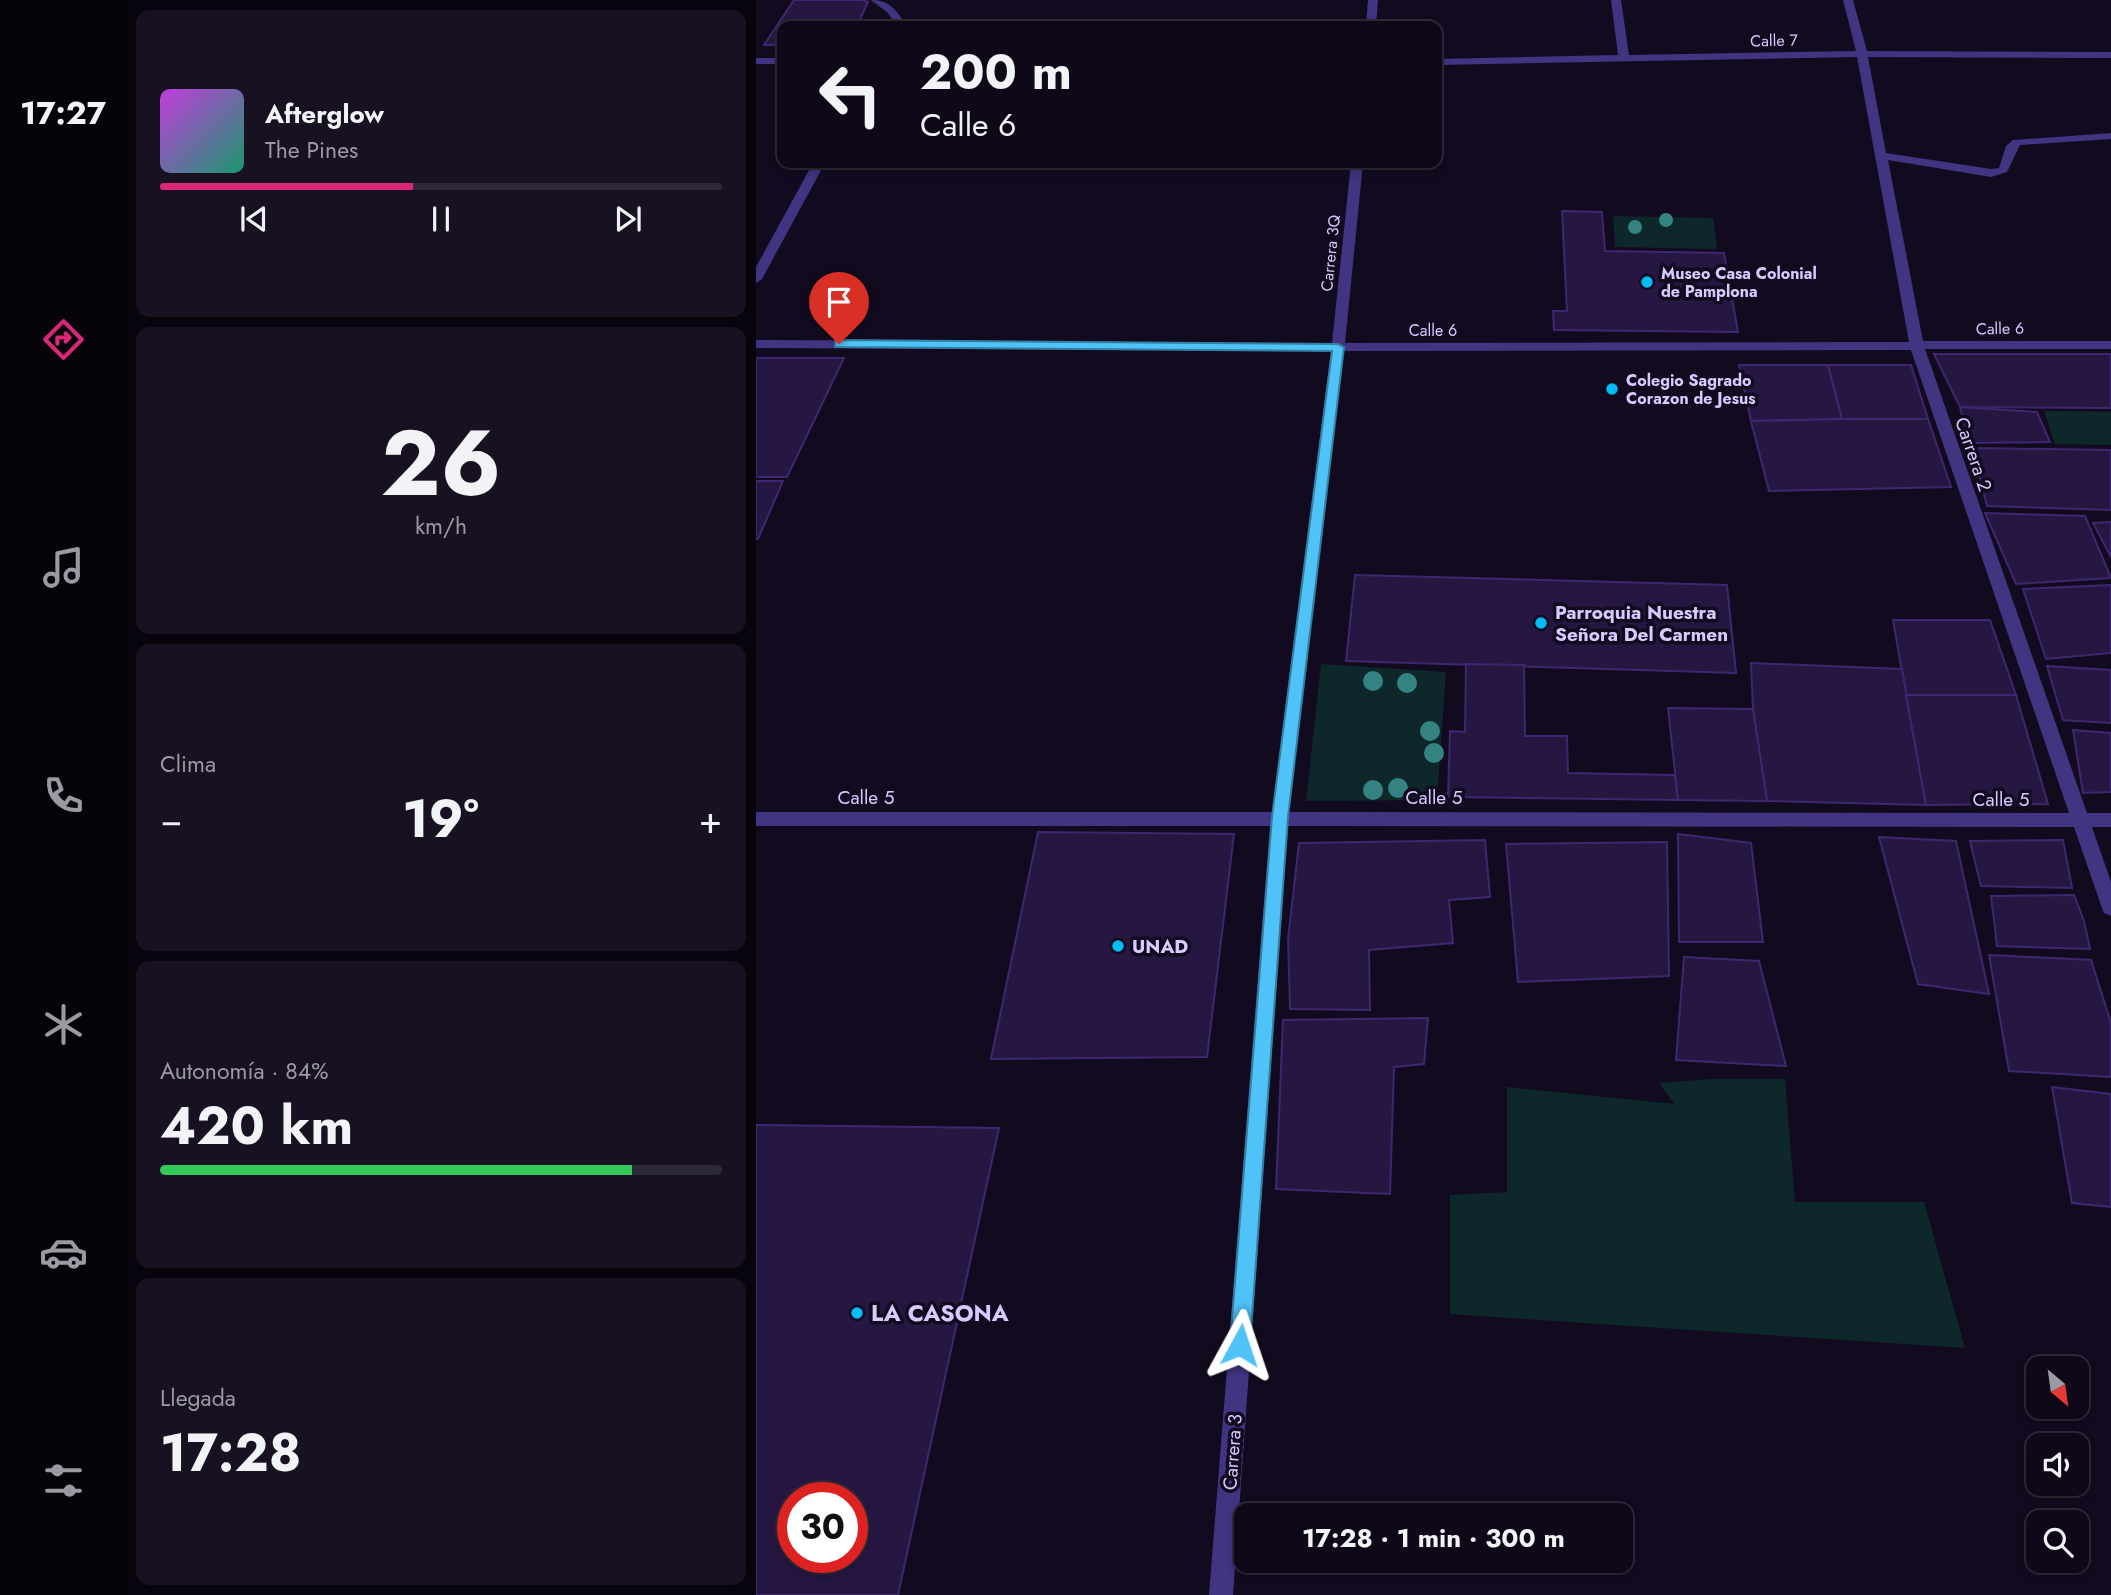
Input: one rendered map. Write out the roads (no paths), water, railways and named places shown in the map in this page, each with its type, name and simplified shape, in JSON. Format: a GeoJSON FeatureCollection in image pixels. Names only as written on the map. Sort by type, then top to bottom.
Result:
{"type":"FeatureCollection","features":[{"type":"Feature","properties":{"kind":"street"},"geometry":{"type":"LineString","coordinates":[[876,0],[892,11],[898,21]]}},
{"type":"Feature","properties":{"kind":"street"},"geometry":{"type":"LineString","coordinates":[[1371,21],[1373,0]]}},
{"type":"Feature","properties":{"kind":"street"},"geometry":{"type":"LineString","coordinates":[[1616,0],[1624,59]]}},
{"type":"Feature","properties":{"kind":"street","name":"Carrera 2"},"geometry":{"type":"LineString","coordinates":[[1848,0],[1862,54],[1917,347],[2111,908]]}},
{"type":"Feature","properties":{"kind":"street","name":"Calle 7"},"geometry":{"type":"LineString","coordinates":[[1442,62],[1862,54],[2111,55]]}},
{"type":"Feature","properties":{"kind":"street"},"geometry":{"type":"LineString","coordinates":[[756,61],[777,61]]}},
{"type":"Feature","properties":{"kind":"street"},"geometry":{"type":"LineString","coordinates":[[1882,156],[1991,173],[2003,170],[2008,163],[2012,146],[2017,142],[2111,136]]}},
{"type":"Feature","properties":{"kind":"street"},"geometry":{"type":"LineString","coordinates":[[756,279],[816,168]]}},
{"type":"Feature","properties":{"kind":"street","name":"Carrera 3Q"},"geometry":{"type":"LineString","coordinates":[[1338,347],[1356,168]]}},
{"type":"Feature","properties":{"kind":"street","name":"Calle 6"},"geometry":{"type":"LineString","coordinates":[[756,344],[1338,347],[2111,345]]}},
{"type":"Feature","properties":{"kind":"street","name":"Carrera 3"},"geometry":{"type":"LineString","coordinates":[[1221,1595],[1280,817],[1338,347]]}},
{"type":"Feature","properties":{"kind":"street","name":"Calle 5"},"geometry":{"type":"LineString","coordinates":[[756,819],[1280,817],[2111,820]]}},
{"type":"Feature","properties":{"kind":"place","name":"Museo Casa Colonial de Pamplona"},"geometry":{"type":"Point","coordinates":[1647,282]}},
{"type":"Feature","properties":{"kind":"place","name":"Colegio Sagrado Corazon de Jesus"},"geometry":{"type":"Point","coordinates":[1612,389]}},
{"type":"Feature","properties":{"kind":"place","name":"Parroquia Nuestra Señora Del Carmen"},"geometry":{"type":"Point","coordinates":[1541,623]}},
{"type":"Feature","properties":{"kind":"place","name":"UNAD"},"geometry":{"type":"Point","coordinates":[1118,946]}},
{"type":"Feature","properties":{"kind":"place","name":"LA CASONA"},"geometry":{"type":"Point","coordinates":[857,1313]}}]}
